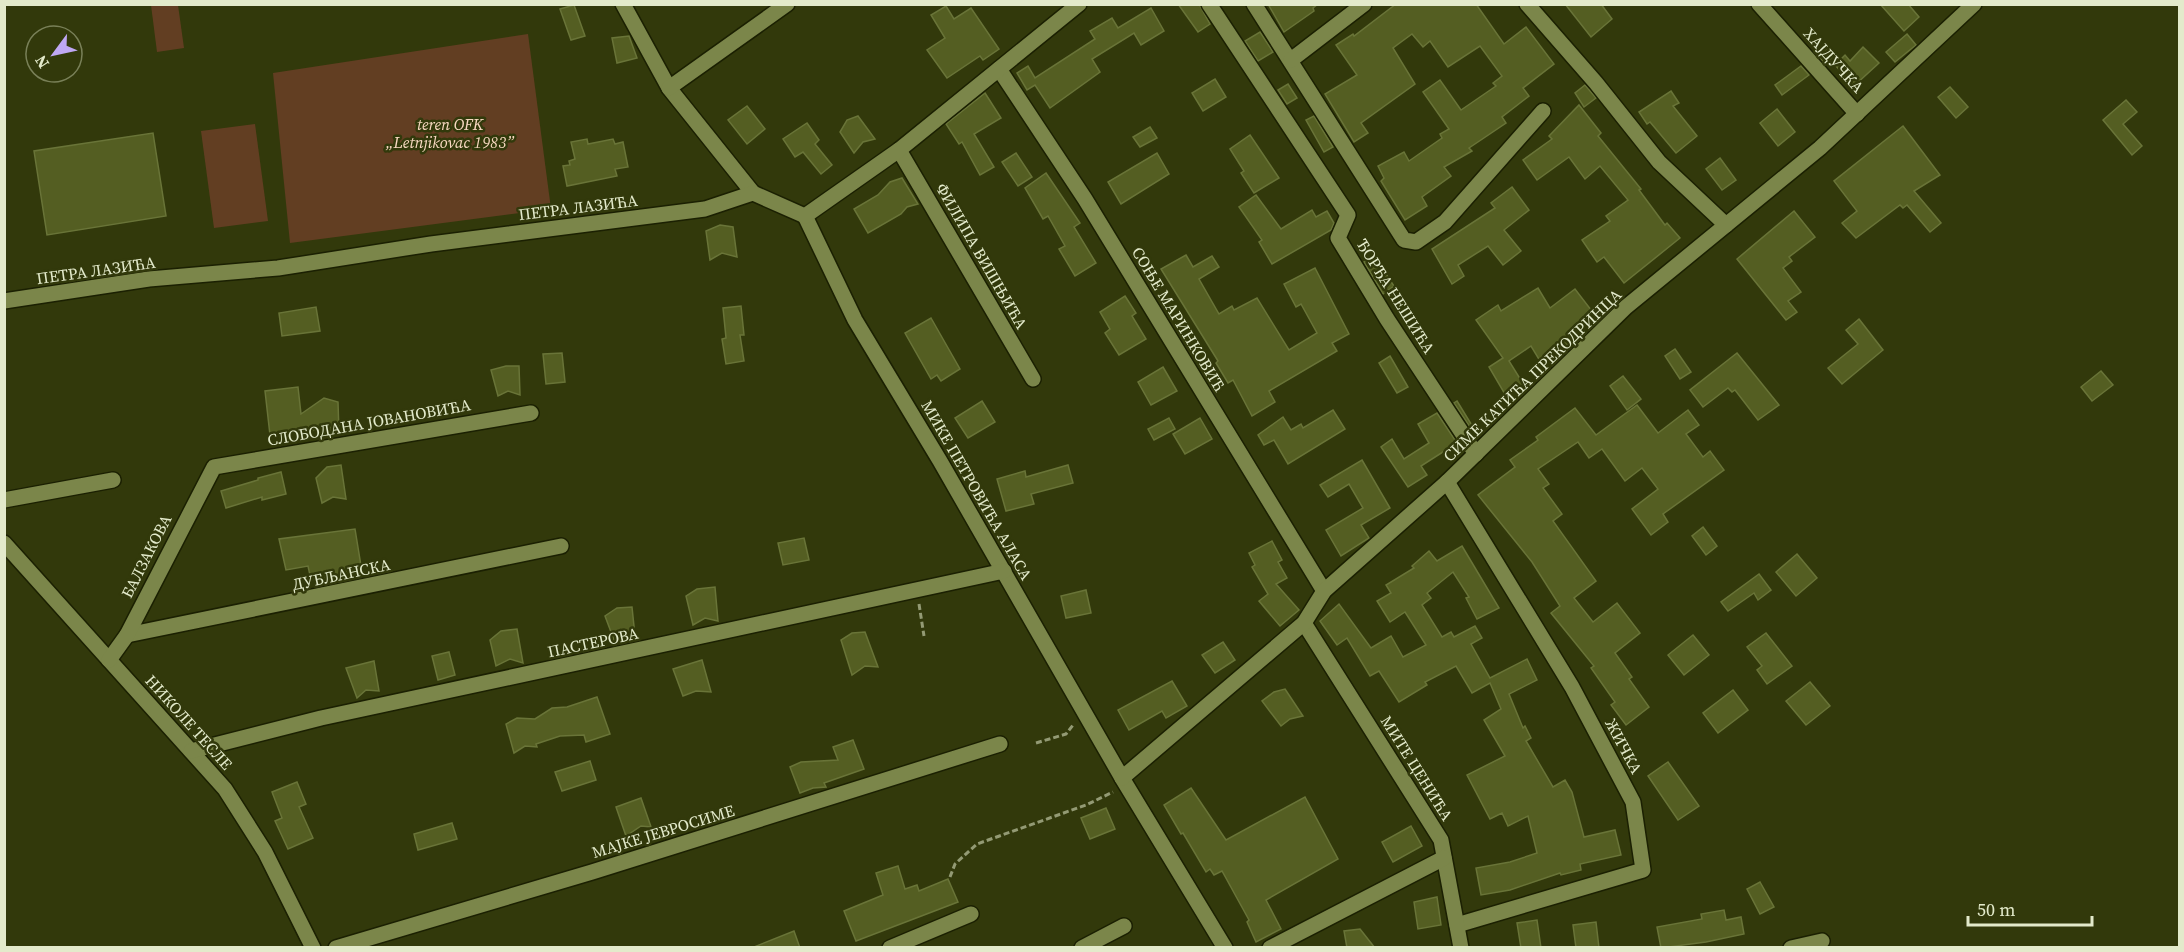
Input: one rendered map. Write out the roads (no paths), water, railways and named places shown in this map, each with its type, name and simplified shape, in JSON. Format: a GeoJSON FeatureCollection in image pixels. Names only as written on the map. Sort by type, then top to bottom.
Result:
{"type":"FeatureCollection","features":[{"type":"Feature","properties":{"kind":"street"},"geometry":{"type":"LineString","coordinates":[[623,4],[669,88],[753,193],[805,216],[899,150],[1079,4]]}},
{"type":"Feature","properties":{"kind":"street"},"geometry":{"type":"LineString","coordinates":[[669,88],[787,4]]}},
{"type":"Feature","properties":{"kind":"street","name":"ЂОРЂА НЕШИЋА"},"geometry":{"type":"LineString","coordinates":[[1209,4],[1348,215],[1338,238],[1387,319],[1476,454]]}},
{"type":"Feature","properties":{"kind":"street"},"geometry":{"type":"LineString","coordinates":[[1254,4],[1404,240],[1416,242],[1445,222],[1543,111]]}},
{"type":"Feature","properties":{"kind":"street"},"geometry":{"type":"LineString","coordinates":[[1291,60],[1364,4]]}},
{"type":"Feature","properties":{"kind":"street"},"geometry":{"type":"LineString","coordinates":[[1527,4],[1596,83],[1659,162],[1726,225]]}},
{"type":"Feature","properties":{"kind":"street","name":"ХАЈДУЧКА"},"geometry":{"type":"LineString","coordinates":[[1759,4],[1857,114]]}},
{"type":"Feature","properties":{"kind":"street","name":"СИМЕ КАТИЋА ПРЕКОДРИНЦА"},"geometry":{"type":"LineString","coordinates":[[1124,781],[1304,623],[1324,591],[1448,482],[1626,307],[1820,148],[1974,4]]}},
{"type":"Feature","properties":{"kind":"street","name":"СОЊЕ МАРИНКОВИЋ"},"geometry":{"type":"LineString","coordinates":[[999,69],[1085,199],[1324,591]]}},
{"type":"Feature","properties":{"kind":"street","name":"ФИЛИПА ВИШЊИЋА"},"geometry":{"type":"LineString","coordinates":[[899,150],[1033,379]]}},
{"type":"Feature","properties":{"kind":"street","name":"ПЕТРА ЛАЗИЋА"},"geometry":{"type":"LineString","coordinates":[[4,301],[149,279],[278,268],[431,244],[705,209],[753,193]]}},
{"type":"Feature","properties":{"kind":"street","name":"МИКЕ ПЕТРОВИЋА АЛАСА"},"geometry":{"type":"LineString","coordinates":[[805,216],[855,320],[940,461],[1124,781],[1225,948]]}},
{"type":"Feature","properties":{"kind":"street","name":"СЛОБОДАНА ЈОВАНОВИЋА"},"geometry":{"type":"LineString","coordinates":[[214,467],[531,413]]}},
{"type":"Feature","properties":{"kind":"street","name":"БАЛЗАКОВА"},"geometry":{"type":"LineString","coordinates":[[109,660],[127,635],[214,467]]}},
{"type":"Feature","properties":{"kind":"street"},"geometry":{"type":"LineString","coordinates":[[4,500],[113,480]]}},
{"type":"Feature","properties":{"kind":"street","name":"ЖИЧКА"},"geometry":{"type":"LineString","coordinates":[[1448,482],[1572,687],[1633,802],[1643,870],[1457,925]]}},
{"type":"Feature","properties":{"kind":"street","name":"НИКОЛЕ ТЕСЛЕ"},"geometry":{"type":"LineString","coordinates":[[4,543],[225,789],[248,824],[313,948]]}},
{"type":"Feature","properties":{"kind":"street","name":"ДУБЉАНСКА"},"geometry":{"type":"LineString","coordinates":[[127,635],[561,546]]}},
{"type":"Feature","properties":{"kind":"street","name":"ПАСТЕРОВА"},"geometry":{"type":"LineString","coordinates":[[191,751],[321,718],[1004,571]]}},
{"type":"Feature","properties":{"kind":"street","name":"МИТЕ ЦЕНИЋА"},"geometry":{"type":"LineString","coordinates":[[1304,623],[1441,840],[1461,948]]}},
{"type":"Feature","properties":{"kind":"street","name":"МАЈКЕ ЈЕВРОСИМЕ"},"geometry":{"type":"LineString","coordinates":[[336,948],[592,872],[1000,744]]}},
{"type":"Feature","properties":{"kind":"street"},"geometry":{"type":"LineString","coordinates":[[1270,948],[1444,858]]}},
{"type":"Feature","properties":{"kind":"street"},"geometry":{"type":"LineString","coordinates":[[890,948],[971,914]]}},
{"type":"Feature","properties":{"kind":"street"},"geometry":{"type":"LineString","coordinates":[[1082,948],[1124,926]]}},
{"type":"Feature","properties":{"kind":"street"},"geometry":{"type":"LineString","coordinates":[[1791,948],[1822,940]]}},
{"type":"Feature","properties":{"kind":"park label","name":"teren OFK „Letnjikovac 1983”"},"geometry":{"type":"Point","coordinates":[450,133]}}]}
